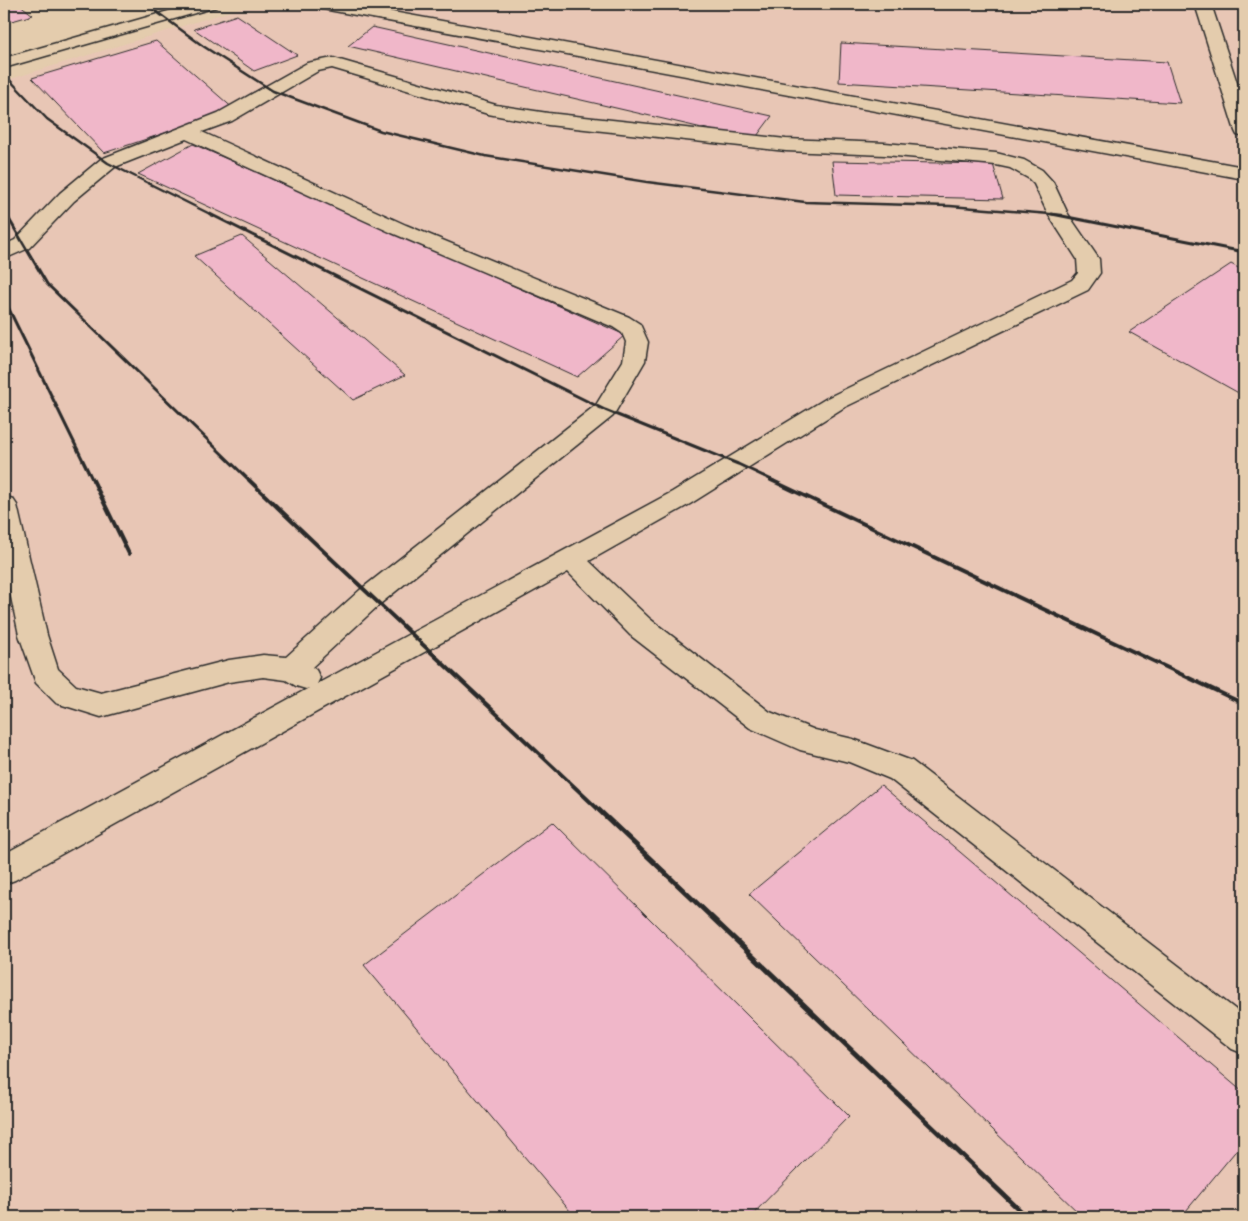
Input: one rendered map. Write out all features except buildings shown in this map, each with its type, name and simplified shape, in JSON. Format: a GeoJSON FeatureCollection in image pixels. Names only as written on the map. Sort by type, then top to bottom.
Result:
{"type":"FeatureCollection","features":[{"type":"Feature","properties":{"kind":"street"},"geometry":{"type":"LineString","coordinates":[[4,63],[210,4]]}},
{"type":"Feature","properties":{"kind":"street"},"geometry":{"type":"LineString","coordinates":[[323,4],[1244,173]]}},
{"type":"Feature","properties":{"kind":"street"},"geometry":{"type":"LineString","coordinates":[[1203,4],[1244,131]]}},
{"type":"Feature","properties":{"kind":"street"},"geometry":{"type":"LineString","coordinates":[[4,253],[22,244],[67,197],[108,163],[225,117],[313,67],[334,63],[494,110],[548,119],[786,145],[885,149],[996,159],[1017,164],[1035,174],[1043,182],[1058,214],[1088,259],[1089,273],[1080,285],[835,403],[681,498],[571,560],[4,870]]}},
{"type":"Feature","properties":{"kind":"street"},"geometry":{"type":"LineString","coordinates":[[186,132],[399,229],[622,322],[632,329],[638,342],[634,361],[605,410],[370,597],[292,669]]}},
{"type":"Feature","properties":{"kind":"street"},"geometry":{"type":"LineString","coordinates":[[4,505],[33,635],[46,675],[66,696],[101,705],[229,671],[263,666],[292,669],[324,694]]}},
{"type":"Feature","properties":{"kind":"street"},"geometry":{"type":"LineString","coordinates":[[571,560],[640,627],[760,720],[811,741],[853,751],[901,770],[1244,1037]]}},
{"type":"Feature","properties":{"kind":"shaded area"},"geometry":{"type":"Polygon","coordinates":[[[254,4],[1244,4],[1244,1217],[4,1217],[4,81],[254,4]]]}},
{"type":"Feature","properties":{"kind":"railway"},"geometry":{"type":"LineString","coordinates":[[146,4],[203,46],[273,91],[381,131],[485,156],[647,182],[805,202],[950,206],[1054,214]]}},
{"type":"Feature","properties":{"kind":"railway"},"geometry":{"type":"LineString","coordinates":[[4,74],[47,119],[108,163],[210,214]]}},
{"type":"Feature","properties":{"kind":"railway"},"geometry":{"type":"LineString","coordinates":[[4,210],[7,215]]}},
{"type":"Feature","properties":{"kind":"railway"},"geometry":{"type":"LineString","coordinates":[[6,214],[47,284],[250,481]]}},
{"type":"Feature","properties":{"kind":"railway"},"geometry":{"type":"LineString","coordinates":[[210,214],[605,410],[738,464],[774,481]]}},
{"type":"Feature","properties":{"kind":"railway"},"geometry":{"type":"LineString","coordinates":[[1054,214],[1062,215]]}},
{"type":"Feature","properties":{"kind":"railway"},"geometry":{"type":"LineString","coordinates":[[1054,214],[1244,252]]}},
{"type":"Feature","properties":{"kind":"railway"},"geometry":{"type":"LineString","coordinates":[[4,299],[93,481]]}},
{"type":"Feature","properties":{"kind":"railway"},"geometry":{"type":"LineString","coordinates":[[93,480],[129,554]]}},
{"type":"Feature","properties":{"kind":"railway"},"geometry":{"type":"LineString","coordinates":[[249,480],[600,811]]}},
{"type":"Feature","properties":{"kind":"railway"},"geometry":{"type":"LineString","coordinates":[[771,480],[1244,704]]}},
{"type":"Feature","properties":{"kind":"railway"},"geometry":{"type":"LineString","coordinates":[[599,810],[1027,1217]]}}]}
